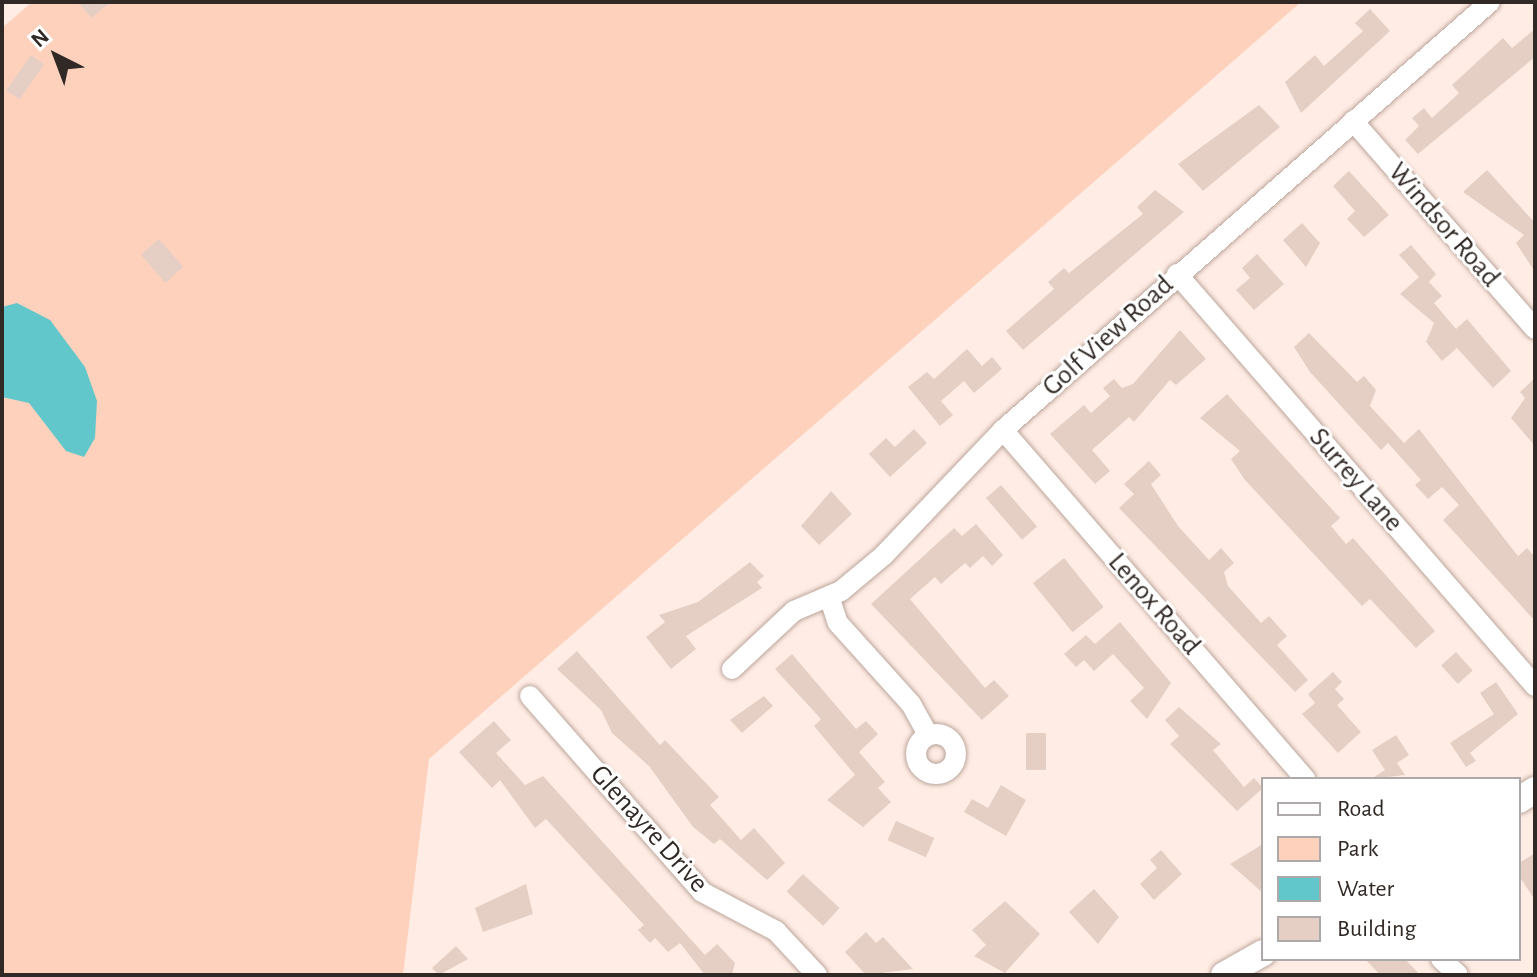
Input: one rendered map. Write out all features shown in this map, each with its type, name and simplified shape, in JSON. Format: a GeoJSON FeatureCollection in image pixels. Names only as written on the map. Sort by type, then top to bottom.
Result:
{"type":"FeatureCollection","features":[{"type":"Feature","properties":{"kind":"main road"},"geometry":{"type":"LineString","coordinates":[[1224,975],[1261,954]]}},
{"type":"Feature","properties":{"kind":"street","name":"Golf View Road"},"geometry":{"type":"LineString","coordinates":[[732,669],[794,611],[829,596],[895,545],[1003,430],[1490,2]]}},
{"type":"Feature","properties":{"kind":"street","name":"Windsor Road"},"geometry":{"type":"LineString","coordinates":[[1353,121],[1535,329]]}},
{"type":"Feature","properties":{"kind":"street","name":"Surrey Lane"},"geometry":{"type":"LineString","coordinates":[[1177,274],[1535,686]]}},
{"type":"Feature","properties":{"kind":"street","name":"Lenox Road"},"geometry":{"type":"LineString","coordinates":[[1003,430],[1303,777]]}},
{"type":"Feature","properties":{"kind":"street"},"geometry":{"type":"LineString","coordinates":[[829,596],[838,623],[911,704],[928,735]]}},
{"type":"Feature","properties":{"kind":"street","name":"Glenayre Drive"},"geometry":{"type":"LineString","coordinates":[[530,696],[702,892],[776,931],[817,975]]}},
{"type":"Feature","properties":{"kind":"street"},"geometry":{"type":"LineString","coordinates":[[1443,961],[1458,975]]}},
{"type":"Feature","properties":{"kind":"green space"},"geometry":{"type":"Polygon","coordinates":[[[32,2],[1301,2],[429,759],[403,975],[2,975],[2,28],[32,2]]]}},
{"type":"Feature","properties":{"kind":"water"},"geometry":{"type":"Polygon","coordinates":[[[17,303],[50,320],[85,367],[97,401],[95,438],[84,457],[66,451],[29,403],[2,397],[2,307],[17,303]]]}},
{"type":"Feature","properties":{"kind":"building"},"geometry":{"type":"Polygon","coordinates":[[[78,2],[111,2],[91,18],[78,2]]]}},
{"type":"Feature","properties":{"kind":"building"},"geometry":{"type":"Polygon","coordinates":[[[1370,9],[1390,31],[1301,113],[1285,82],[1315,55],[1324,66],[1363,31],[1355,23],[1370,9]]]}},
{"type":"Feature","properties":{"kind":"building"},"geometry":{"type":"Polygon","coordinates":[[[1535,29],[1535,57],[1418,154],[1405,140],[1419,126],[1412,118],[1424,108],[1432,118],[1459,93],[1452,85],[1503,38],[1512,48],[1535,29]]]}},
{"type":"Feature","properties":{"kind":"building"},"geometry":{"type":"Polygon","coordinates":[[[31,55],[44,64],[19,99],[6,90],[31,55]]]}},
{"type":"Feature","properties":{"kind":"building"},"geometry":{"type":"Polygon","coordinates":[[[1259,105],[1280,127],[1203,191],[1178,164],[1259,105]]]}},
{"type":"Feature","properties":{"kind":"building"},"geometry":{"type":"Polygon","coordinates":[[[1487,170],[1535,223],[1535,272],[1516,243],[1524,235],[1463,192],[1487,170]]]}},
{"type":"Feature","properties":{"kind":"building"},"geometry":{"type":"Polygon","coordinates":[[[1349,171],[1389,215],[1364,237],[1347,219],[1355,211],[1333,186],[1349,171]]]}},
{"type":"Feature","properties":{"kind":"building"},"geometry":{"type":"Polygon","coordinates":[[[1155,190],[1184,212],[1023,350],[1006,331],[1054,289],[1048,282],[1064,268],[1069,273],[1143,214],[1137,207],[1155,190]]]}},
{"type":"Feature","properties":{"kind":"building"},"geometry":{"type":"Polygon","coordinates":[[[1302,223],[1320,243],[1306,267],[1283,240],[1302,223]]]}},
{"type":"Feature","properties":{"kind":"building"},"geometry":{"type":"Polygon","coordinates":[[[159,239],[183,267],[165,283],[141,255],[159,239]]]}},
{"type":"Feature","properties":{"kind":"building"},"geometry":{"type":"Polygon","coordinates":[[[1411,245],[1436,274],[1429,282],[1442,296],[1434,303],[1456,329],[1467,319],[1511,371],[1493,388],[1457,348],[1442,361],[1426,342],[1434,323],[1400,294],[1419,277],[1399,255],[1411,245]]]}},
{"type":"Feature","properties":{"kind":"building"},"geometry":{"type":"Polygon","coordinates":[[[1257,254],[1284,284],[1254,310],[1236,290],[1250,278],[1242,268],[1257,254]]]}},
{"type":"Feature","properties":{"kind":"building"},"geometry":{"type":"Polygon","coordinates":[[[1180,330],[1206,359],[1176,385],[1170,380],[1134,422],[1129,417],[1092,450],[1110,471],[1095,484],[1050,434],[1084,405],[1091,413],[1110,396],[1103,388],[1114,379],[1122,388],[1133,384],[1180,330]]]}},
{"type":"Feature","properties":{"kind":"building"},"geometry":{"type":"Polygon","coordinates":[[[1309,333],[1357,382],[1364,376],[1376,390],[1370,406],[1404,443],[1419,429],[1518,556],[1527,548],[1535,557],[1535,621],[1443,520],[1459,505],[1442,487],[1428,499],[1415,485],[1421,480],[1388,443],[1381,450],[1310,372],[1294,347],[1309,333]]]}},
{"type":"Feature","properties":{"kind":"building"},"geometry":{"type":"Polygon","coordinates":[[[967,349],[982,366],[992,357],[1002,369],[974,393],[964,381],[941,401],[953,415],[940,426],[908,387],[927,372],[934,379],[967,349]]]}},
{"type":"Feature","properties":{"kind":"building"},"geometry":{"type":"Polygon","coordinates":[[[1535,378],[1535,446],[1511,418],[1525,398],[1520,392],[1535,378]]]}},
{"type":"Feature","properties":{"kind":"building"},"geometry":{"type":"Polygon","coordinates":[[[1227,394],[1340,518],[1331,526],[1346,544],[1353,538],[1435,631],[1416,648],[1370,599],[1362,606],[1245,480],[1231,459],[1240,451],[1200,418],[1227,394]]]}},
{"type":"Feature","properties":{"kind":"building"},"geometry":{"type":"Polygon","coordinates":[[[914,429],[927,443],[890,477],[869,454],[886,438],[895,447],[914,429]]]}},
{"type":"Feature","properties":{"kind":"building"},"geometry":{"type":"Polygon","coordinates":[[[1149,461],[1161,475],[1151,484],[1178,526],[1209,560],[1221,548],[1234,563],[1224,572],[1228,586],[1261,623],[1269,616],[1287,636],[1277,645],[1308,680],[1295,692],[1119,508],[1134,494],[1124,484],[1149,461]]]}},
{"type":"Feature","properties":{"kind":"building"},"geometry":{"type":"Polygon","coordinates":[[[1001,485],[1037,527],[1022,540],[986,498],[1001,485]]]}},
{"type":"Feature","properties":{"kind":"building"},"geometry":{"type":"Polygon","coordinates":[[[831,491],[852,514],[819,545],[801,526],[831,491]]]}},
{"type":"Feature","properties":{"kind":"building"},"geometry":{"type":"Polygon","coordinates":[[[976,524],[1003,555],[992,566],[983,556],[970,568],[965,563],[941,584],[935,577],[910,599],[985,688],[994,680],[1009,696],[982,720],[871,604],[954,528],[962,536],[976,524]]]}},
{"type":"Feature","properties":{"kind":"building"},"geometry":{"type":"Polygon","coordinates":[[[1064,558],[1104,607],[1073,632],[1033,583],[1064,558]]]}},
{"type":"Feature","properties":{"kind":"building"},"geometry":{"type":"Polygon","coordinates":[[[750,562],[764,576],[757,582],[762,588],[686,636],[696,649],[671,669],[646,637],[665,622],[659,615],[698,602],[750,562]]]}},
{"type":"Feature","properties":{"kind":"building"},"geometry":{"type":"Polygon","coordinates":[[[1120,622],[1171,683],[1147,719],[1130,701],[1144,688],[1113,654],[1094,671],[1084,660],[1076,667],[1064,654],[1086,635],[1095,644],[1120,622]]]}},
{"type":"Feature","properties":{"kind":"building"},"geometry":{"type":"Polygon","coordinates":[[[577,651],[660,745],[665,740],[719,797],[710,805],[741,840],[754,828],[785,863],[767,880],[720,839],[714,844],[693,827],[649,766],[612,733],[601,710],[557,669],[577,651]]]}},
{"type":"Feature","properties":{"kind":"building"},"geometry":{"type":"Polygon","coordinates":[[[1456,652],[1473,671],[1458,684],[1441,665],[1456,652]]]}},
{"type":"Feature","properties":{"kind":"building"},"geometry":{"type":"Polygon","coordinates":[[[792,654],[856,729],[866,721],[878,734],[859,752],[885,782],[878,788],[891,802],[863,827],[827,800],[855,775],[814,726],[821,719],[775,669],[792,654]]]}},
{"type":"Feature","properties":{"kind":"building"},"geometry":{"type":"Polygon","coordinates":[[[1333,672],[1342,682],[1335,689],[1344,699],[1337,705],[1361,732],[1338,753],[1302,714],[1315,703],[1308,694],[1333,672]]]}},
{"type":"Feature","properties":{"kind":"building"},"geometry":{"type":"Polygon","coordinates":[[[1496,682],[1518,714],[1470,753],[1476,761],[1466,767],[1450,743],[1494,714],[1480,693],[1496,682]]]}},
{"type":"Feature","properties":{"kind":"building"},"geometry":{"type":"Polygon","coordinates":[[[764,696],[773,706],[742,733],[730,720],[764,696]]]}},
{"type":"Feature","properties":{"kind":"building"},"geometry":{"type":"Polygon","coordinates":[[[1179,707],[1221,744],[1213,750],[1244,787],[1254,778],[1261,790],[1237,811],[1170,744],[1179,736],[1165,720],[1179,707]]]}},
{"type":"Feature","properties":{"kind":"building"},"geometry":{"type":"Polygon","coordinates":[[[494,721],[511,740],[496,753],[525,785],[543,776],[705,955],[717,944],[735,963],[732,975],[705,975],[680,943],[668,952],[655,938],[650,943],[638,930],[644,925],[546,819],[535,828],[500,780],[492,788],[459,752],[494,721]]]}},
{"type":"Feature","properties":{"kind":"building"},"geometry":{"type":"Polygon","coordinates":[[[1026,733],[1046,733],[1046,770],[1026,770],[1026,733]]]}},
{"type":"Feature","properties":{"kind":"building"},"geometry":{"type":"Polygon","coordinates":[[[1396,735],[1409,755],[1397,763],[1405,775],[1374,777],[1385,770],[1372,750],[1396,735]]]}},
{"type":"Feature","properties":{"kind":"building"},"geometry":{"type":"Polygon","coordinates":[[[1001,785],[1026,800],[1006,836],[964,812],[972,799],[988,808],[1001,785]]]}},
{"type":"Feature","properties":{"kind":"building"},"geometry":{"type":"Polygon","coordinates":[[[896,821],[934,838],[926,857],[887,840],[896,821]]]}},
{"type":"Feature","properties":{"kind":"building"},"geometry":{"type":"Polygon","coordinates":[[[1261,845],[1261,891],[1230,864],[1261,845]]]}},
{"type":"Feature","properties":{"kind":"building"},"geometry":{"type":"Polygon","coordinates":[[[1161,850],[1182,874],[1154,900],[1140,884],[1157,868],[1150,860],[1161,850]]]}},
{"type":"Feature","properties":{"kind":"building"},"geometry":{"type":"Polygon","coordinates":[[[1535,853],[1535,900],[1521,879],[1521,862],[1535,853]]]}},
{"type":"Feature","properties":{"kind":"building"},"geometry":{"type":"Polygon","coordinates":[[[803,874],[840,908],[823,926],[787,892],[803,874]]]}},
{"type":"Feature","properties":{"kind":"building"},"geometry":{"type":"Polygon","coordinates":[[[526,884],[533,914],[483,932],[475,908],[526,884]]]}},
{"type":"Feature","properties":{"kind":"building"},"geometry":{"type":"Polygon","coordinates":[[[1094,889],[1119,917],[1098,944],[1069,912],[1094,889]]]}},
{"type":"Feature","properties":{"kind":"building"},"geometry":{"type":"Polygon","coordinates":[[[1005,901],[1040,934],[1005,973],[974,956],[986,945],[972,930],[1005,901]]]}},
{"type":"Feature","properties":{"kind":"building"},"geometry":{"type":"Polygon","coordinates":[[[866,932],[876,943],[883,937],[913,969],[866,975],[845,952],[866,932]]]}},
{"type":"Feature","properties":{"kind":"building"},"geometry":{"type":"Polygon","coordinates":[[[456,946],[468,959],[439,975],[432,968],[456,946]]]}},
{"type":"Feature","properties":{"kind":"building"},"geometry":{"type":"Polygon","coordinates":[[[1367,961],[1407,961],[1420,975],[1380,975],[1367,961]]]}}]}
